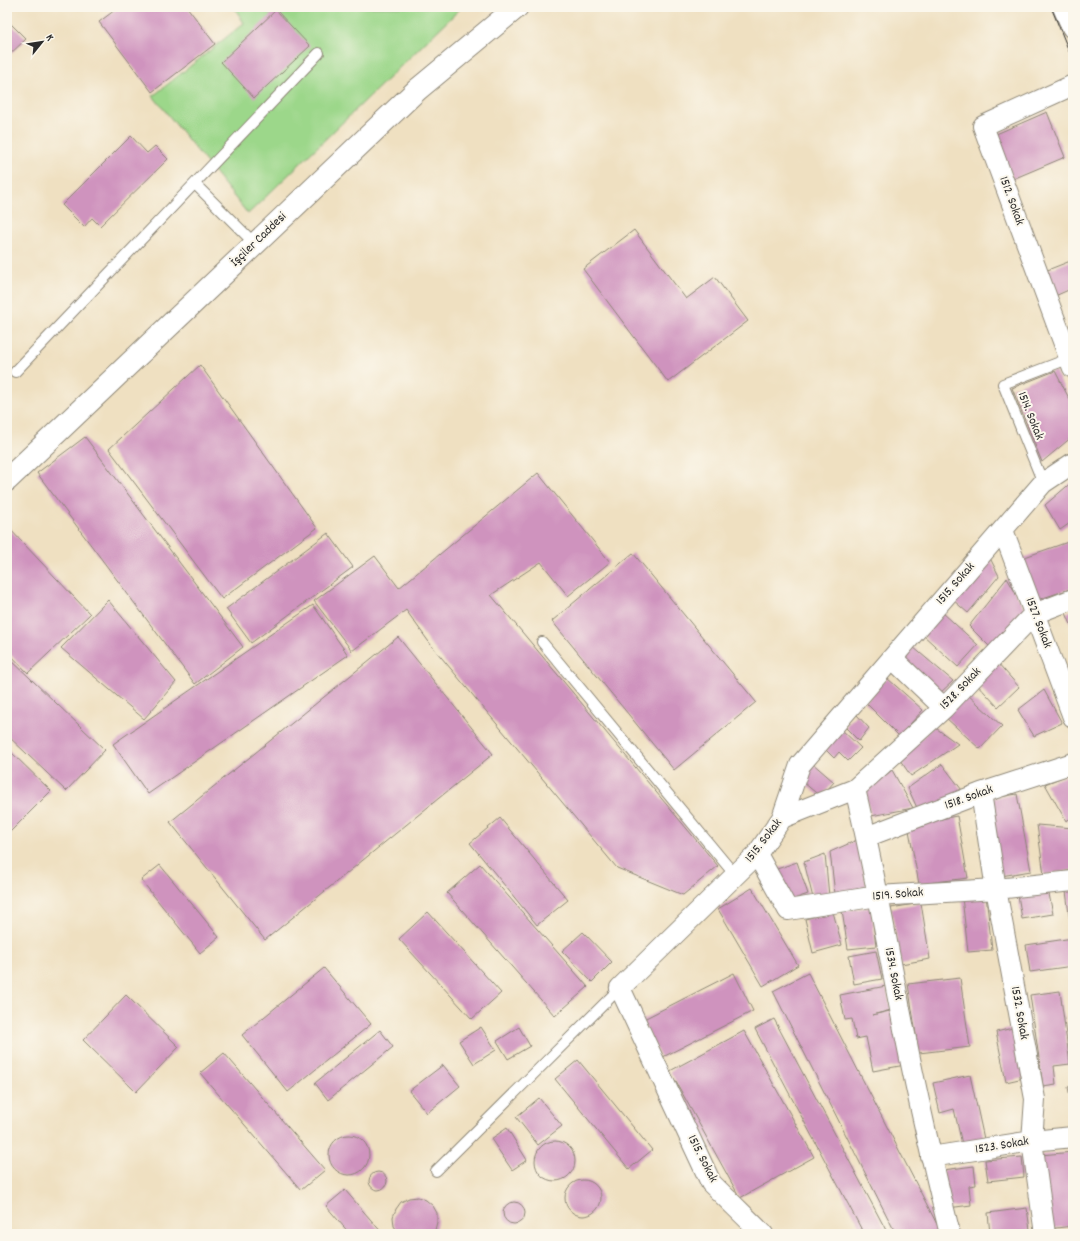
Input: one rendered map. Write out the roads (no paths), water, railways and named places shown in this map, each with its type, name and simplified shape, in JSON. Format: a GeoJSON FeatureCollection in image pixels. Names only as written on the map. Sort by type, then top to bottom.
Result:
{"type":"FeatureCollection","features":[{"type":"Feature","properties":{"kind":"street","name":"İşçiler Caddesi"},"geometry":{"type":"LineString","coordinates":[[7,480],[417,90],[517,7]]}},
{"type":"Feature","properties":{"kind":"street"},"geometry":{"type":"LineString","coordinates":[[1064,7],[1073,27]]}},
{"type":"Feature","properties":{"kind":"street","name":"1512. Sokak"},"geometry":{"type":"LineString","coordinates":[[1072,361],[983,126],[1073,85]]}},
{"type":"Feature","properties":{"kind":"street","name":"1515. Sokak"},"geometry":{"type":"LineString","coordinates":[[762,1234],[711,1183],[620,988],[757,854],[782,818],[800,765],[1043,483],[1073,463]]}},
{"type":"Feature","properties":{"kind":"street","name":"1527. Sokak"},"geometry":{"type":"LineString","coordinates":[[1003,530],[1073,717]]}},
{"type":"Feature","properties":{"kind":"street","name":"1528. Sokak"},"geometry":{"type":"LineString","coordinates":[[855,789],[944,708],[1034,614],[1073,599]]}},
{"type":"Feature","properties":{"kind":"street"},"geometry":{"type":"LineString","coordinates":[[892,658],[944,708]]}},
{"type":"Feature","properties":{"kind":"street","name":"1518. Sokak"},"geometry":{"type":"LineString","coordinates":[[866,837],[981,793],[1073,763]]}},
{"type":"Feature","properties":{"kind":"street"},"geometry":{"type":"LineString","coordinates":[[782,818],[855,789]]}},
{"type":"Feature","properties":{"kind":"street","name":"1534. Sokak"},"geometry":{"type":"LineString","coordinates":[[855,789],[878,896],[906,1040],[931,1157],[950,1234]]}},
{"type":"Feature","properties":{"kind":"street","name":"1532. Sokak"},"geometry":{"type":"LineString","coordinates":[[981,793],[996,889],[1035,1099],[1032,1141],[1044,1234]]}},
{"type":"Feature","properties":{"kind":"street","name":"1519. Sokak"},"geometry":{"type":"LineString","coordinates":[[757,854],[788,910],[878,896],[996,889],[1073,882]]}},
{"type":"Feature","properties":{"kind":"street","name":"1523. Sokak"},"geometry":{"type":"LineString","coordinates":[[931,1157],[1032,1141],[1073,1137]]}},
{"type":"Feature","properties":{"kind":"lane"},"geometry":{"type":"LineString","coordinates":[[15,372],[319,53]]}},
{"type":"Feature","properties":{"kind":"lane"},"geometry":{"type":"LineString","coordinates":[[195,184],[255,244]]}},
{"type":"Feature","properties":{"kind":"lane","name":"1514. Sokak"},"geometry":{"type":"LineString","coordinates":[[1043,483],[1003,384],[1072,361]]}},
{"type":"Feature","properties":{"kind":"lane"},"geometry":{"type":"LineString","coordinates":[[542,642],[735,875]]}},
{"type":"Feature","properties":{"kind":"lane"},"geometry":{"type":"LineString","coordinates":[[436,1171],[620,988]]}},
{"type":"Feature","properties":{"kind":"tram line"},"geometry":{"type":"LineString","coordinates":[[1051,7],[1073,61]]}}]}
